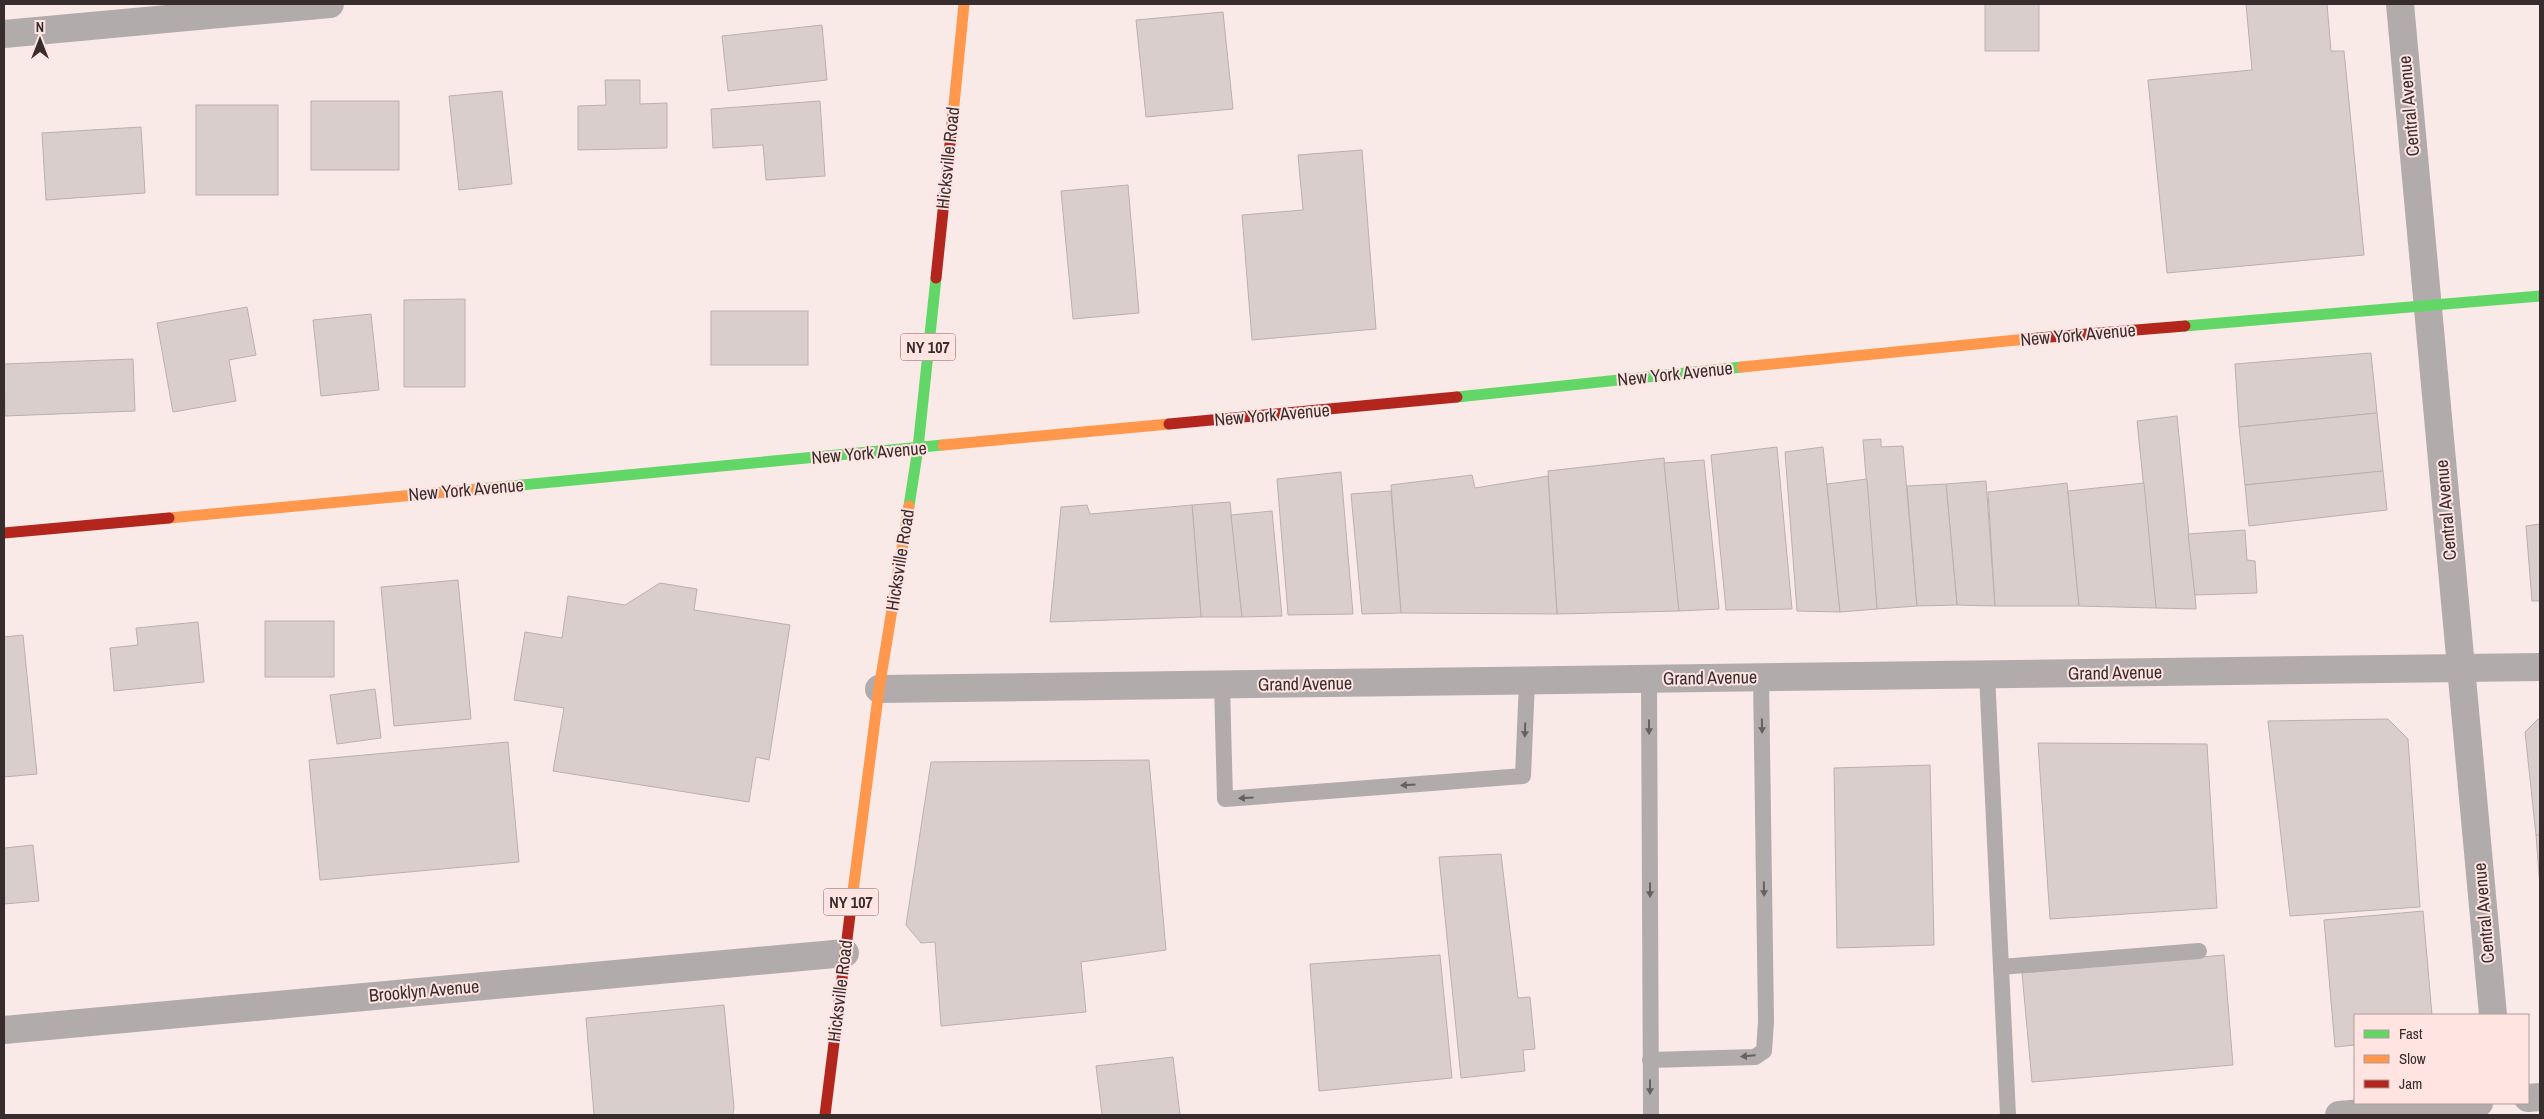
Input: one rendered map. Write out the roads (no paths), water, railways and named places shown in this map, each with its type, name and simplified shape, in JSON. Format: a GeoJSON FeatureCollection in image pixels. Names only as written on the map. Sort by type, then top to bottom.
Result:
{"type":"FeatureCollection","features":[{"type":"Feature","properties":{"kind":"street"},"geometry":{"type":"LineString","coordinates":[[4,34],[330,4]]}},
{"type":"Feature","properties":{"kind":"street","name":"Hicksville Road"},"geometry":{"type":"LineString","coordinates":[[825,1115],[879,689],[918,448],[964,4]]}},
{"type":"Feature","properties":{"kind":"street","name":"Central Avenue"},"geometry":{"type":"LineString","coordinates":[[2400,4],[2493,1014]]}},
{"type":"Feature","properties":{"kind":"street","name":"New York Avenue"},"geometry":{"type":"LineString","coordinates":[[4,533],[1419,401],[1944,346],[2428,307],[2540,296]]}},
{"type":"Feature","properties":{"kind":"street","name":"Grand Avenue"},"geometry":{"type":"LineString","coordinates":[[879,689],[2540,667]]}},
{"type":"Feature","properties":{"kind":"street","name":"Brooklyn Avenue"},"geometry":{"type":"LineString","coordinates":[[4,1030],[845,953]]}},
{"type":"Feature","properties":{"kind":"street"},"geometry":{"type":"LineString","coordinates":[[2340,1115],[2467,1104]]}},
{"type":"Feature","properties":{"kind":"lane"},"geometry":{"type":"LineString","coordinates":[[1987,674],[2008,1115]]}},
{"type":"Feature","properties":{"kind":"lane"},"geometry":{"type":"LineString","coordinates":[[1650,1060],[1755,1057],[1764,1051],[1766,1021],[1761,677]]}},
{"type":"Feature","properties":{"kind":"lane"},"geometry":{"type":"LineString","coordinates":[[1649,679],[1651,1115]]}},
{"type":"Feature","properties":{"kind":"lane"},"geometry":{"type":"LineString","coordinates":[[1222,684],[1225,799],[1523,776],[1527,681]]}},
{"type":"Feature","properties":{"kind":"lane"},"geometry":{"type":"LineString","coordinates":[[2001,967],[2199,951]]}}]}
